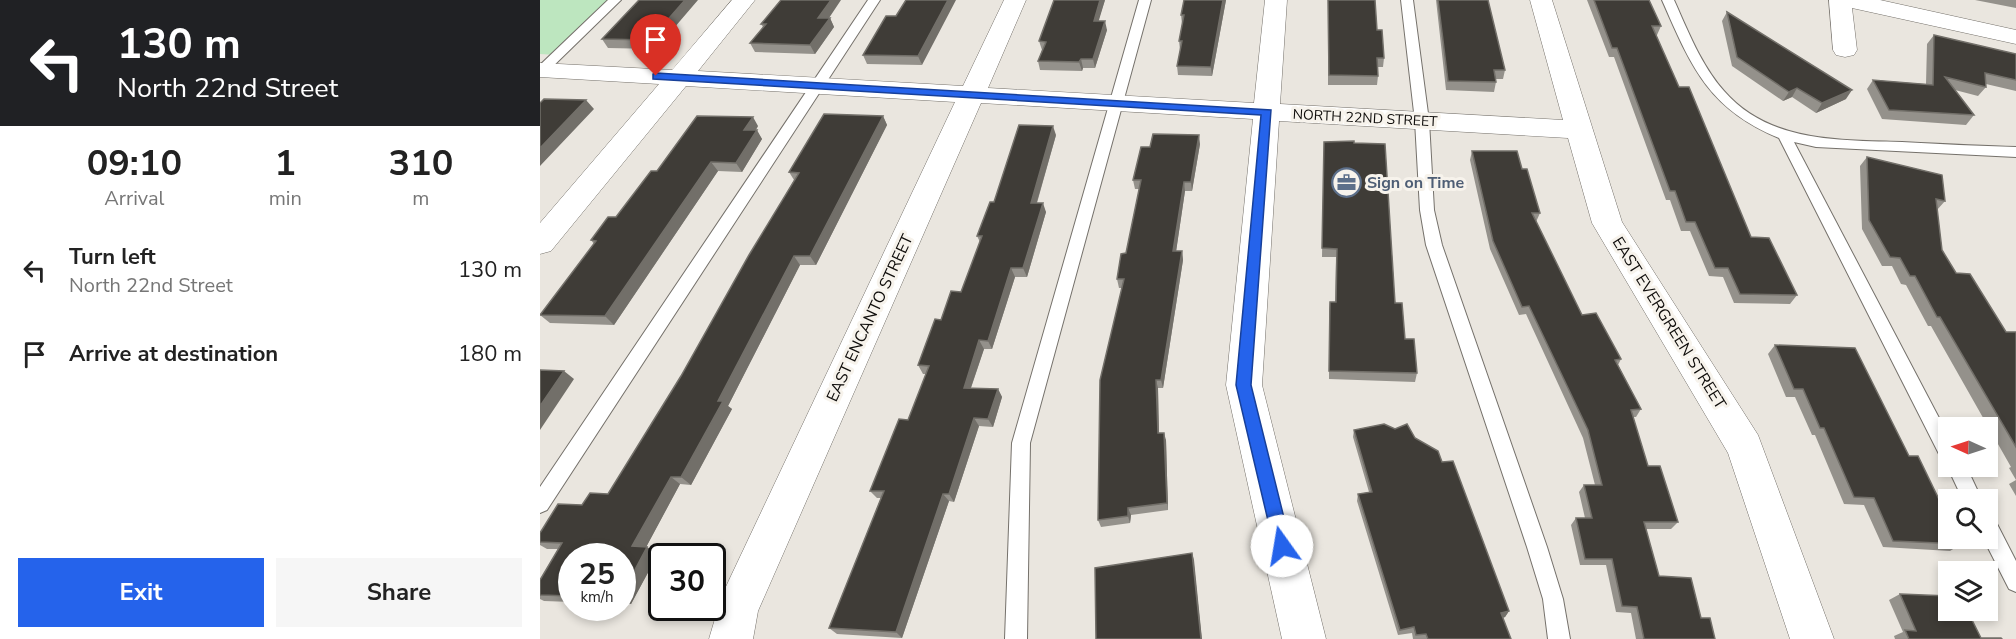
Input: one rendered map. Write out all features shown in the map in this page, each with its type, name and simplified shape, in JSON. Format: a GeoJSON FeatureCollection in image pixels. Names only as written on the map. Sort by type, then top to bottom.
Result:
{"type":"FeatureCollection","features":[{"type":"Feature","properties":{"kind":"street"},"geometry":{"type":"LineString","coordinates":[[540,243],[744,0]]}},
{"type":"Feature","properties":{"kind":"street","name":"EAST ENCANTO STREET"},"geometry":{"type":"LineString","coordinates":[[731,639],[736,610],[1014,0]]}},
{"type":"Feature","properties":{"kind":"street"},"geometry":{"type":"LineString","coordinates":[[1276,0],[1244,385],[1304,639]]}},
{"type":"Feature","properties":{"kind":"street","name":"EAST EVERGREEN STREET"},"geometry":{"type":"LineString","coordinates":[[1541,0],[1607,223],[1746,447],[1812,639]]}},
{"type":"Feature","properties":{"kind":"street"},"geometry":{"type":"LineString","coordinates":[[1840,0],[1845,50]]}},
{"type":"Feature","properties":{"kind":"street"},"geometry":{"type":"LineString","coordinates":[[1849,0],[2016,37]]}},
{"type":"Feature","properties":{"kind":"street","name":"NORTH 22ND STREET"},"geometry":{"type":"LineString","coordinates":[[541,70],[1580,130]]}},
{"type":"Feature","properties":{"kind":"lane"},"geometry":{"type":"LineString","coordinates":[[541,70],[615,0]]}},
{"type":"Feature","properties":{"kind":"lane"},"geometry":{"type":"LineString","coordinates":[[540,504],[874,0]]}},
{"type":"Feature","properties":{"kind":"lane"},"geometry":{"type":"LineString","coordinates":[[1016,639],[1021,443],[1145,0]]}},
{"type":"Feature","properties":{"kind":"lane"},"geometry":{"type":"LineString","coordinates":[[1407,0],[1422,121],[1427,210],[1434,245],[1540,558],[1553,599],[1559,639]]}},
{"type":"Feature","properties":{"kind":"lane"},"geometry":{"type":"LineString","coordinates":[[1668,0],[1687,42],[1713,88],[1728,105],[1785,137],[1816,143],[2016,152]]}},
{"type":"Feature","properties":{"kind":"lane"},"geometry":{"type":"LineString","coordinates":[[1785,137],[1938,433]]}},
{"type":"Feature","properties":{"kind":"lane"},"geometry":{"type":"LineString","coordinates":[[1998,547],[2016,582]]}},
{"type":"Feature","properties":{"kind":"green space"},"geometry":{"type":"Polygon","coordinates":[[[540,0],[613,0],[556,55],[540,54],[540,0]]]}},
{"type":"Feature","properties":{"kind":"building"},"geometry":{"type":"Polygon","coordinates":[[[639,0],[685,0],[650,40],[602,39],[639,0]]]}},
{"type":"Feature","properties":{"kind":"building"},"geometry":{"type":"Polygon","coordinates":[[[781,0],[831,0],[818,18],[830,18],[810,45],[750,43],[766,24],[761,24],[781,0]]]}},
{"type":"Feature","properties":{"kind":"building"},"geometry":{"type":"Polygon","coordinates":[[[906,0],[948,0],[918,56],[863,55],[886,16],[896,16],[906,0]]]}},
{"type":"Feature","properties":{"kind":"building"},"geometry":{"type":"Polygon","coordinates":[[[1054,0],[1100,0],[1094,21],[1105,21],[1093,59],[1081,59],[1079,62],[1038,61],[1046,42],[1039,41],[1054,0]]]}},
{"type":"Feature","properties":{"kind":"building"},"geometry":{"type":"Polygon","coordinates":[[[1184,0],[1223,0],[1211,67],[1177,66],[1182,41],[1179,41],[1184,15],[1181,15],[1184,0]]]}},
{"type":"Feature","properties":{"kind":"building"},"geometry":{"type":"Polygon","coordinates":[[[1328,0],[1375,0],[1377,30],[1382,30],[1384,58],[1377,58],[1378,76],[1329,75],[1328,0]]]}},
{"type":"Feature","properties":{"kind":"building"},"geometry":{"type":"Polygon","coordinates":[[[1438,0],[1488,0],[1505,70],[1494,70],[1496,82],[1448,81],[1438,0]]]}},
{"type":"Feature","properties":{"kind":"building"},"geometry":{"type":"Polygon","coordinates":[[[1594,0],[1649,0],[1661,26],[1652,26],[1679,87],[1689,87],[1751,237],[1769,238],[1797,295],[1740,294],[1728,268],[1715,268],[1695,222],[1686,222],[1675,191],[1670,191],[1617,48],[1612,48],[1594,0]]]}},
{"type":"Feature","properties":{"kind":"building"},"geometry":{"type":"Polygon","coordinates":[[[1727,12],[1852,90],[1822,103],[1797,88],[1789,92],[1737,57],[1727,12]]]}},
{"type":"Feature","properties":{"kind":"building"},"geometry":{"type":"Polygon","coordinates":[[[1934,35],[2016,54],[2016,80],[1985,73],[1986,87],[1945,77],[1974,115],[1889,110],[1873,80],[1933,85],[1934,35]]]}},
{"type":"Feature","properties":{"kind":"building"},"geometry":{"type":"Polygon","coordinates":[[[544,99],[586,100],[540,148],[540,103],[544,99]]]}},
{"type":"Feature","properties":{"kind":"building"},"geometry":{"type":"Polygon","coordinates":[[[824,114],[883,116],[810,256],[794,256],[718,401],[723,401],[681,477],[671,477],[634,543],[540,542],[540,533],[558,504],[582,505],[590,493],[608,494],[681,376],[749,255],[799,173],[789,172],[824,114]]]}},
{"type":"Feature","properties":{"kind":"building"},"geometry":{"type":"Polygon","coordinates":[[[697,116],[753,117],[744,130],[757,130],[736,163],[711,162],[605,316],[540,315],[596,241],[591,240],[608,217],[616,217],[651,171],[657,171],[697,116]]]}},
{"type":"Feature","properties":{"kind":"building"},"geometry":{"type":"Polygon","coordinates":[[[1019,125],[1053,126],[1031,203],[1043,203],[1023,268],[1011,268],[988,341],[979,340],[964,388],[998,389],[988,419],[974,418],[949,494],[943,494],[896,632],[829,628],[884,491],[870,491],[899,419],[908,420],[929,366],[918,365],[935,319],[941,320],[951,291],[961,292],[982,236],[977,236],[990,202],[994,202],[1019,125]]]}},
{"type":"Feature","properties":{"kind":"building"},"geometry":{"type":"Polygon","coordinates":[[[1153,134],[1199,135],[1191,182],[1184,182],[1173,251],[1182,251],[1161,380],[1156,380],[1158,433],[1164,433],[1167,503],[1128,508],[1128,516],[1098,520],[1100,380],[1124,279],[1117,279],[1121,254],[1126,253],[1141,180],[1133,180],[1141,147],[1150,147],[1153,134]]]}},
{"type":"Feature","properties":{"kind":"building"},"geometry":{"type":"Polygon","coordinates":[[[1354,141],[1354,143],[1385,144],[1395,303],[1402,303],[1405,339],[1414,339],[1417,373],[1329,371],[1330,302],[1336,302],[1337,249],[1322,248],[1324,142],[1354,141]]]}},
{"type":"Feature","properties":{"kind":"building"},"geometry":{"type":"Polygon","coordinates":[[[1472,151],[1517,151],[1522,169],[1527,169],[1540,213],[1532,213],[1582,315],[1596,313],[1621,359],[1615,360],[1641,409],[1631,410],[1648,466],[1660,466],[1678,522],[1644,522],[1659,576],[1691,578],[1701,618],[1710,618],[1715,639],[1644,639],[1637,607],[1622,606],[1612,559],[1585,559],[1576,518],[1592,518],[1584,485],[1602,485],[1588,430],[1529,306],[1522,307],[1493,241],[1472,151]]]}},
{"type":"Feature","properties":{"kind":"building"},"geometry":{"type":"Polygon","coordinates":[[[1867,157],[1942,175],[1945,201],[1936,199],[1942,250],[1956,273],[1970,274],[2006,332],[2016,332],[2016,447],[1940,317],[1937,317],[1915,276],[1910,276],[1900,258],[1890,257],[1869,220],[1867,157]]]}},
{"type":"Feature","properties":{"kind":"building"},"geometry":{"type":"Polygon","coordinates":[[[1775,345],[1855,348],[1909,456],[1918,456],[1938,497],[1938,543],[1893,541],[1874,498],[1854,497],[1824,428],[1820,428],[1803,389],[1794,389],[1775,345]]]}},
{"type":"Feature","properties":{"kind":"building"},"geometry":{"type":"Polygon","coordinates":[[[540,370],[564,371],[540,406],[540,370]]]}},
{"type":"Feature","properties":{"kind":"building"},"geometry":{"type":"Polygon","coordinates":[[[1384,424],[1395,429],[1407,424],[1415,438],[1438,451],[1442,462],[1453,461],[1509,611],[1501,613],[1511,639],[1428,639],[1426,634],[1416,635],[1414,627],[1400,630],[1358,494],[1372,492],[1354,430],[1384,424]]]}},
{"type":"Feature","properties":{"kind":"building"},"geometry":{"type":"Polygon","coordinates":[[[636,546],[647,547],[636,568],[636,546]]]}},
{"type":"Feature","properties":{"kind":"building"},"geometry":{"type":"Polygon","coordinates":[[[558,550],[558,596],[540,595],[540,580],[558,550]]]}},
{"type":"Feature","properties":{"kind":"building"},"geometry":{"type":"Polygon","coordinates":[[[1192,553],[1201,639],[1096,639],[1095,568],[1192,553]]]}},
{"type":"Feature","properties":{"kind":"building"},"geometry":{"type":"Polygon","coordinates":[[[1900,594],[1938,596],[1938,621],[1972,621],[1981,638],[2002,639],[1909,639],[1905,630],[1916,631],[1900,594]]]}},
{"type":"Feature","properties":{"kind":"place","name":"Sign on Time"},"geometry":{"type":"Point","coordinates":[1346,183]}},
{"type":"Feature","properties":{"kind":"route"},"geometry":{"type":"LineString","coordinates":[[656,76],[1267,112],[1244,385],[1282,546]]}}]}
